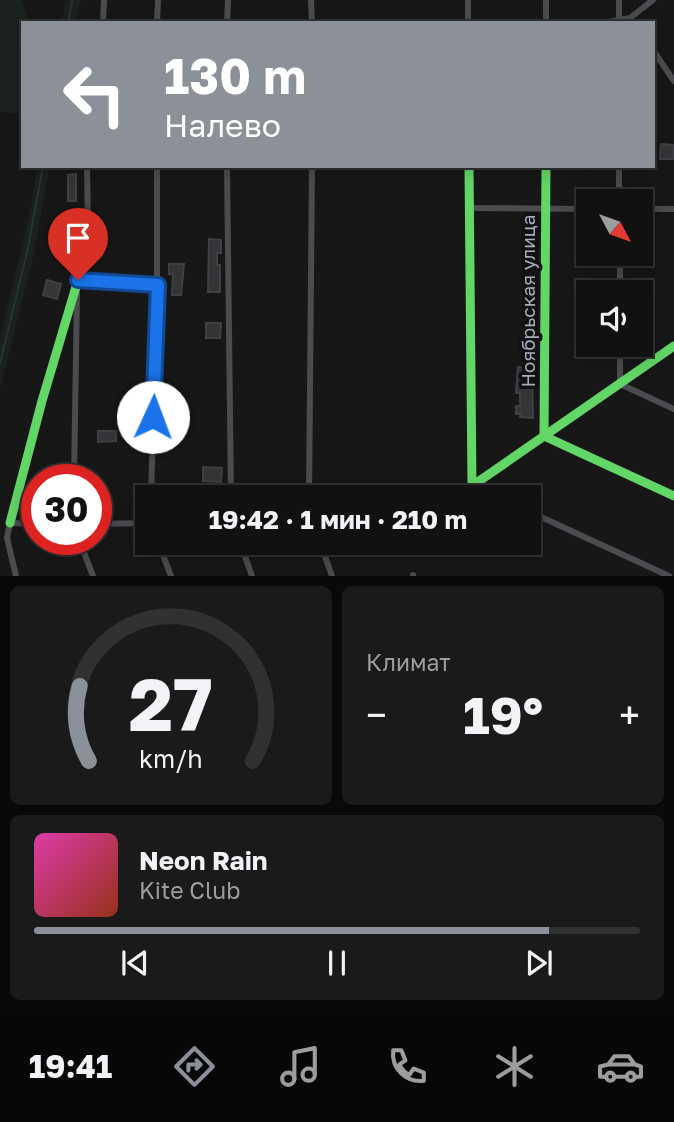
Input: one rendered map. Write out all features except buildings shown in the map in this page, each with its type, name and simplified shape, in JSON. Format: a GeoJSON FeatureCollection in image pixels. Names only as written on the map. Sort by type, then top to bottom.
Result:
{"type":"FeatureCollection","features":[{"type":"Feature","properties":{"kind":"street"},"geometry":{"type":"LineString","coordinates":[[103,21],[104,0]]}},
{"type":"Feature","properties":{"kind":"street"},"geometry":{"type":"LineString","coordinates":[[157,21],[158,0]]}},
{"type":"Feature","properties":{"kind":"street"},"geometry":{"type":"LineString","coordinates":[[227,21],[228,0]]}},
{"type":"Feature","properties":{"kind":"street"},"geometry":{"type":"LineString","coordinates":[[311,0],[312,21]]}},
{"type":"Feature","properties":{"kind":"street"},"geometry":{"type":"LineString","coordinates":[[468,0],[468,21]]}},
{"type":"Feature","properties":{"kind":"street"},"geometry":{"type":"LineString","coordinates":[[546,0],[546,21]]}},
{"type":"Feature","properties":{"kind":"street"},"geometry":{"type":"LineString","coordinates":[[619,0],[619,21],[632,20],[653,0]]}},
{"type":"Feature","properties":{"kind":"street"},"geometry":{"type":"LineString","coordinates":[[655,53],[674,81]]}},
{"type":"Feature","properties":{"kind":"street"},"geometry":{"type":"LineString","coordinates":[[16,576],[7,538],[42,401],[78,280],[88,228],[87,168]]}},
{"type":"Feature","properties":{"kind":"street"},"geometry":{"type":"LineString","coordinates":[[151,485],[158,285],[157,168]]}},
{"type":"Feature","properties":{"kind":"street"},"geometry":{"type":"LineString","coordinates":[[227,168],[230,485]]}},
{"type":"Feature","properties":{"kind":"street"},"geometry":{"type":"LineString","coordinates":[[309,485],[312,168]]}},
{"type":"Feature","properties":{"kind":"street"},"geometry":{"type":"LineString","coordinates":[[469,168],[472,485]]}},
{"type":"Feature","properties":{"kind":"street","name":"Ноябрьская улица"},"geometry":{"type":"LineString","coordinates":[[544,436],[546,168]]}},
{"type":"Feature","properties":{"kind":"street"},"geometry":{"type":"LineString","coordinates":[[619,168],[620,189]]}},
{"type":"Feature","properties":{"kind":"street"},"geometry":{"type":"LineString","coordinates":[[470,208],[576,209]]}},
{"type":"Feature","properties":{"kind":"street"},"geometry":{"type":"LineString","coordinates":[[653,209],[674,209]]}},
{"type":"Feature","properties":{"kind":"street"},"geometry":{"type":"LineString","coordinates":[[78,280],[158,285]]}},
{"type":"Feature","properties":{"kind":"street"},"geometry":{"type":"LineString","coordinates":[[74,464],[78,280]]}},
{"type":"Feature","properties":{"kind":"street"},"geometry":{"type":"LineString","coordinates":[[473,485],[674,346]]}},
{"type":"Feature","properties":{"kind":"street"},"geometry":{"type":"LineString","coordinates":[[620,357],[620,384]]}},
{"type":"Feature","properties":{"kind":"street"},"geometry":{"type":"LineString","coordinates":[[620,384],[674,409]]}},
{"type":"Feature","properties":{"kind":"street"},"geometry":{"type":"LineString","coordinates":[[544,436],[674,496]]}},
{"type":"Feature","properties":{"kind":"street"},"geometry":{"type":"LineString","coordinates":[[541,518],[669,576]]}},
{"type":"Feature","properties":{"kind":"street"},"geometry":{"type":"LineString","coordinates":[[10,523],[21,523]]}},
{"type":"Feature","properties":{"kind":"street"},"geometry":{"type":"LineString","coordinates":[[112,524],[135,523]]}},
{"type":"Feature","properties":{"kind":"street"},"geometry":{"type":"LineString","coordinates":[[85,555],[93,576]]}},
{"type":"Feature","properties":{"kind":"street"},"geometry":{"type":"LineString","coordinates":[[163,555],[171,576]]}},
{"type":"Feature","properties":{"kind":"street"},"geometry":{"type":"LineString","coordinates":[[245,555],[252,576]]}},
{"type":"Feature","properties":{"kind":"street"},"geometry":{"type":"LineString","coordinates":[[325,555],[332,576]]}},
{"type":"Feature","properties":{"kind":"shaded area"},"geometry":{"type":"Polygon","coordinates":[[[0,0],[22,0],[28,21],[21,21],[21,114],[0,112],[0,0]]]}},
{"type":"Feature","properties":{"kind":"shaded area"},"geometry":{"type":"Polygon","coordinates":[[[66,0],[81,0],[77,21],[61,21],[66,0]]]}},
{"type":"Feature","properties":{"kind":"shaded area"},"geometry":{"type":"Polygon","coordinates":[[[37,168],[50,168],[32,262],[0,388],[0,339],[31,208],[37,168]]]}},
{"type":"Feature","properties":{"kind":"waterway"},"geometry":{"type":"LineString","coordinates":[[68,21],[72,0]]}},
{"type":"Feature","properties":{"kind":"waterway"},"geometry":{"type":"LineString","coordinates":[[0,363],[27,253],[43,168]]}},
{"type":"Feature","properties":{"kind":"traffic: fast"},"geometry":{"type":"LineString","coordinates":[[469,168],[472,486],[674,346]]}},
{"type":"Feature","properties":{"kind":"traffic: fast"},"geometry":{"type":"LineString","coordinates":[[546,168],[544,436],[674,496]]}},
{"type":"Feature","properties":{"kind":"traffic: fast"},"geometry":{"type":"LineString","coordinates":[[10,523],[78,280],[157,284]]}},
{"type":"Feature","properties":{"kind":"route"},"geometry":{"type":"LineString","coordinates":[[78,280],[158,285],[153,417]]}}]}
